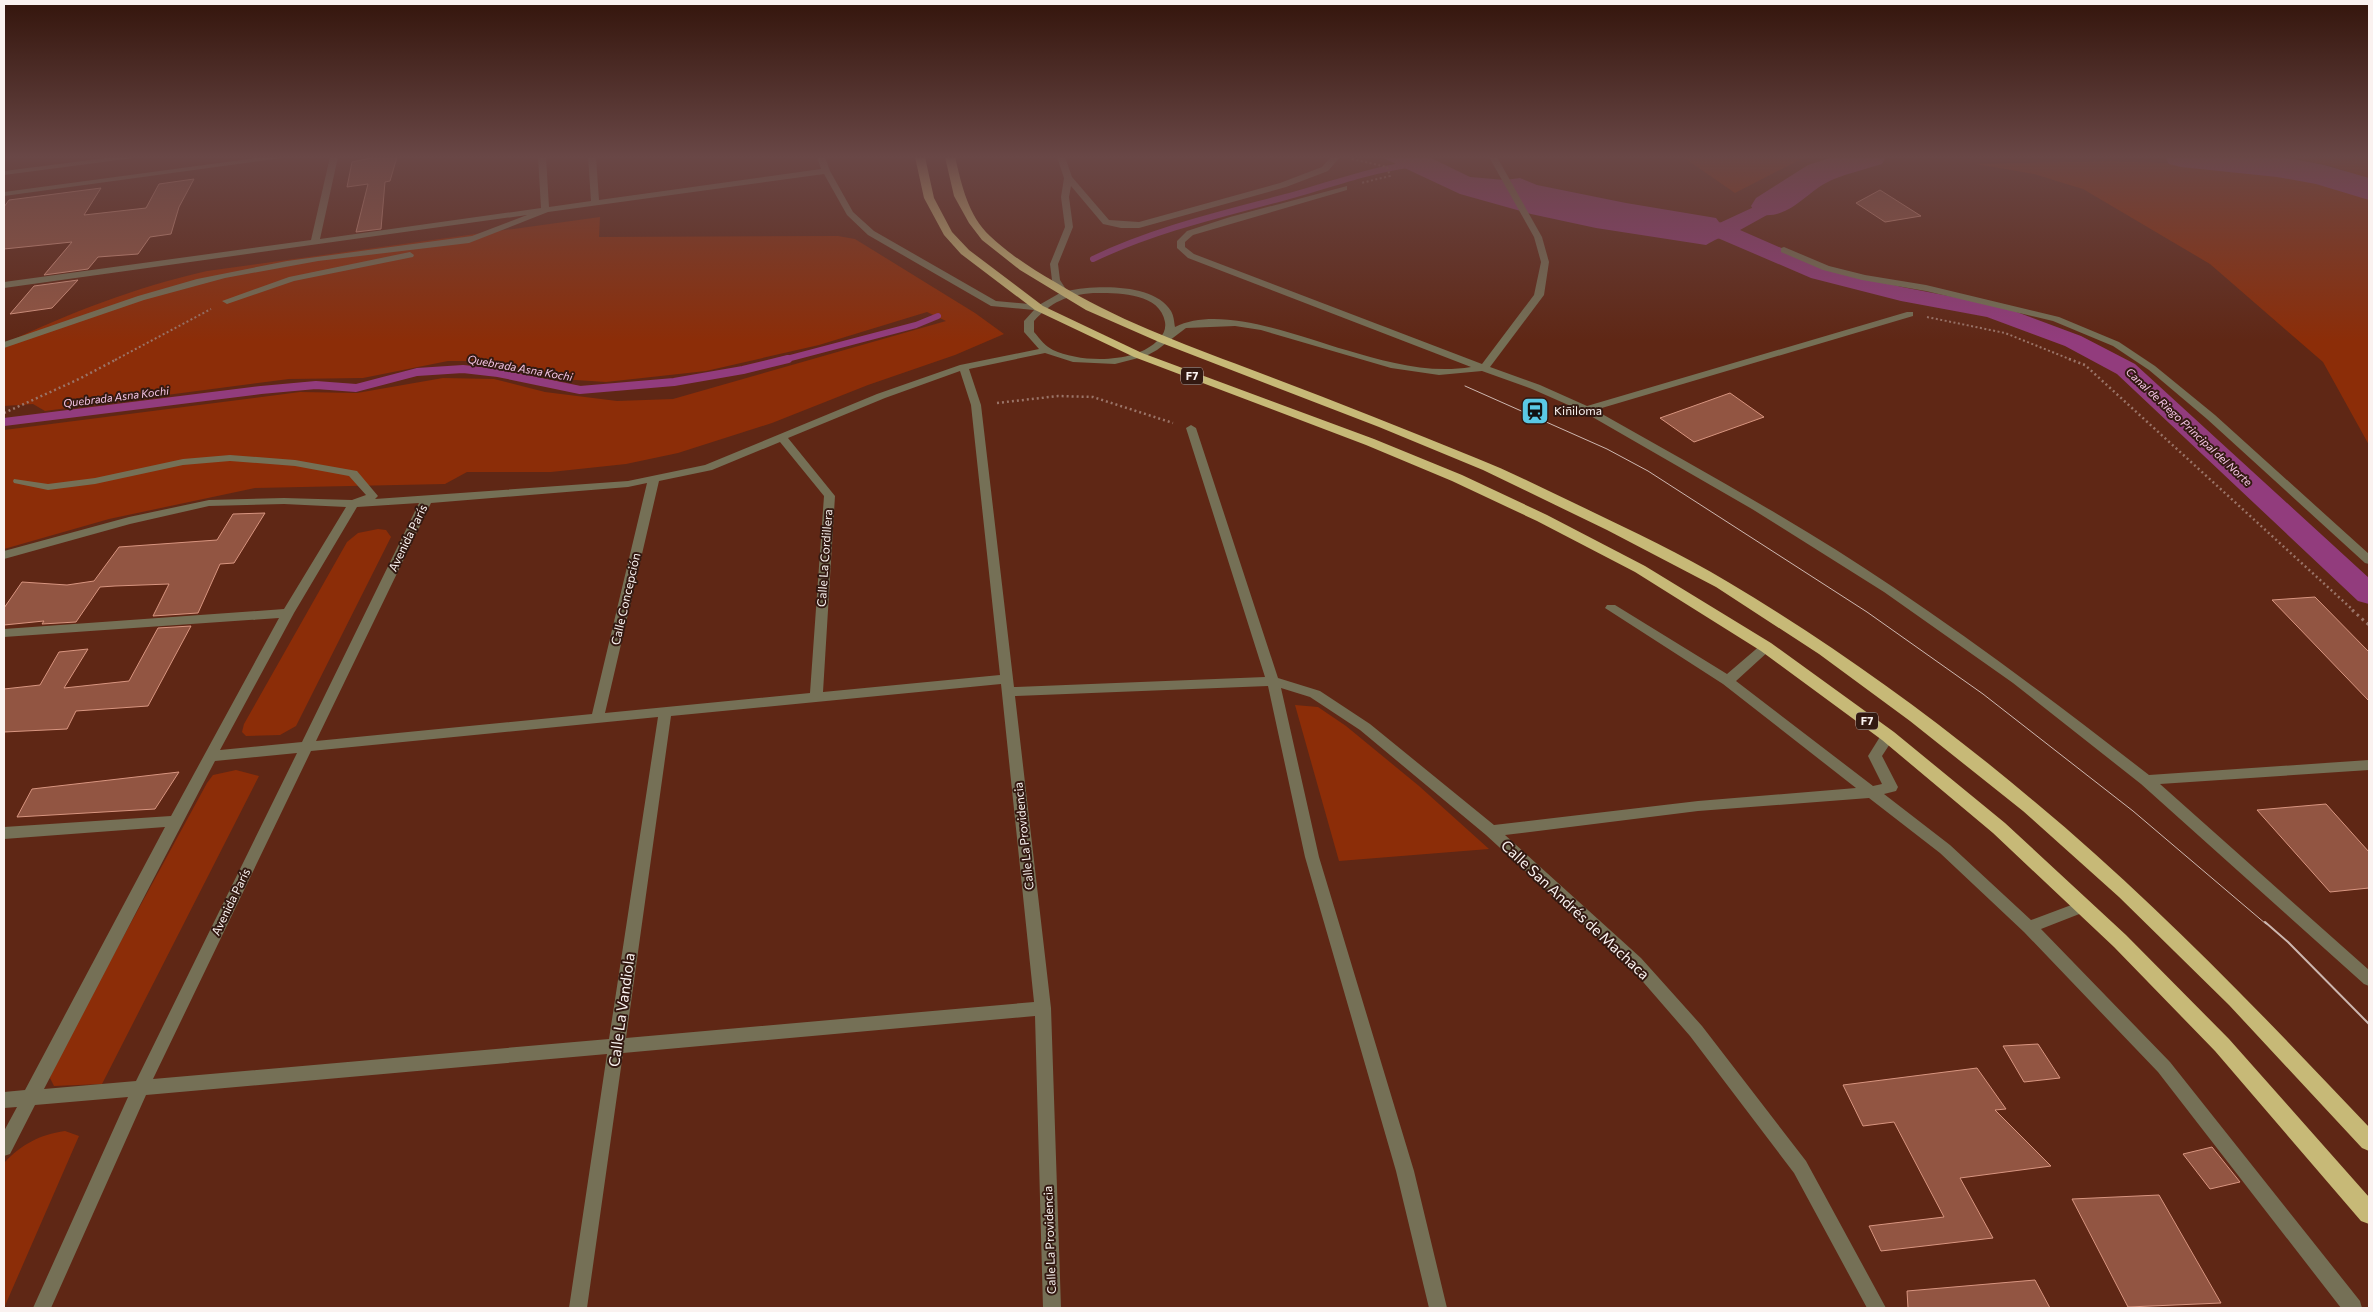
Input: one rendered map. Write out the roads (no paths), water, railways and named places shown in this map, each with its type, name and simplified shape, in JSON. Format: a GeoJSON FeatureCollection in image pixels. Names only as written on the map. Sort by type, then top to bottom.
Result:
{"type":"FeatureCollection","features":[{"type":"Feature","properties":{"kind":"highway","name":"F7"},"geometry":{"type":"LineString","coordinates":[[940,218],[948,233],[979,264],[1039,308],[1138,356],[1370,442],[1457,478],[1542,518],[1640,569],[1766,647],[1888,736],[1999,828],[2082,908],[2120,941],[2222,1045],[2369,1213]]}},
{"type":"Feature","properties":{"kind":"highway","name":"F7"},"geometry":{"type":"LineString","coordinates":[[971,218],[974,224],[1005,254],[1065,294],[1090,308],[1163,340],[1383,424],[1488,467],[1612,527],[1721,584],[1824,650],[1916,718],[2029,806],[2103,872],[2236,999],[2369,1141]]}},
{"type":"Feature","properties":{"kind":"street"},"geometry":{"type":"LineString","coordinates":[[316,242],[321,218]]}},
{"type":"Feature","properties":{"kind":"street"},"geometry":{"type":"LineString","coordinates":[[4,284],[492,218]]}},
{"type":"Feature","properties":{"kind":"street"},"geometry":{"type":"LineString","coordinates":[[227,301],[292,279],[424,252],[476,238],[527,218]]}},
{"type":"Feature","properties":{"kind":"street"},"geometry":{"type":"LineString","coordinates":[[855,218],[870,233],[994,304],[1039,308]]}},
{"type":"Feature","properties":{"kind":"street"},"geometry":{"type":"LineString","coordinates":[[1065,294],[1056,280],[1054,264],[1069,227],[1068,218]]}},
{"type":"Feature","properties":{"kind":"street"},"geometry":{"type":"LineString","coordinates":[[1103,218],[1106,222],[1121,225],[1139,225],[1163,218]]}},
{"type":"Feature","properties":{"kind":"street"},"geometry":{"type":"LineString","coordinates":[[1241,218],[1190,233],[1181,242],[1181,248],[1191,256],[1536,387],[1586,409],[1708,478],[1888,589],[2017,680],[2146,780],[2369,979]]}},
{"type":"Feature","properties":{"kind":"street"},"geometry":{"type":"LineString","coordinates":[[1163,340],[1170,328],[1169,316],[1161,306],[1148,298],[1130,292],[1110,289],[1065,294],[1039,308],[1028,321],[1029,332],[1047,350],[1066,358],[1094,362],[1138,356],[1154,348],[1183,326],[1228,323],[1264,328],[1347,353],[1431,372],[1470,372],[1484,368],[1539,294],[1545,262],[1538,238],[1527,218]]}},
{"type":"Feature","properties":{"kind":"street"},"geometry":{"type":"LineString","coordinates":[[4,345],[148,297],[223,276],[313,260],[476,238]]}},
{"type":"Feature","properties":{"kind":"street"},"geometry":{"type":"LineString","coordinates":[[1784,250],[1826,268],[1865,278],[1935,290],[2056,319],[2116,344],[2152,368],[2211,417],[2369,560]]}},
{"type":"Feature","properties":{"kind":"street"},"geometry":{"type":"LineString","coordinates":[[1586,409],[1910,314]]}},
{"type":"Feature","properties":{"kind":"street"},"geometry":{"type":"LineString","coordinates":[[4,555],[129,521],[209,503],[284,501],[352,504],[628,484],[708,468],[881,396],[962,367],[1047,350]]}},
{"type":"Feature","properties":{"kind":"street","name":"Calle La Providencia"},"geometry":{"type":"LineString","coordinates":[[962,367],[976,405],[1043,1008],[1052,1308]]}},
{"type":"Feature","properties":{"kind":"street"},"geometry":{"type":"LineString","coordinates":[[1191,428],[1273,681],[1312,857],[1405,1172],[1438,1308]]}},
{"type":"Feature","properties":{"kind":"street","name":"Calle La Cordillera"},"geometry":{"type":"LineString","coordinates":[[781,436],[830,496],[816,698]]}},
{"type":"Feature","properties":{"kind":"street"},"geometry":{"type":"LineString","coordinates":[[4,1148],[288,613],[352,504],[373,496],[353,473],[295,463],[239,459],[183,462],[95,481],[48,487],[18,481]]}},
{"type":"Feature","properties":{"kind":"street","name":"Calle Concepción"},"geometry":{"type":"LineString","coordinates":[[598,719],[654,478]]}},
{"type":"Feature","properties":{"kind":"street","name":"Avenida París"},"geometry":{"type":"LineString","coordinates":[[42,1308],[141,1087],[427,499]]}},
{"type":"Feature","properties":{"kind":"street"},"geometry":{"type":"LineString","coordinates":[[1611,608],[1728,680],[1945,849],[2029,927],[2164,1067],[2353,1308]]}},
{"type":"Feature","properties":{"kind":"street"},"geometry":{"type":"LineString","coordinates":[[4,632],[288,613]]}},
{"type":"Feature","properties":{"kind":"street"},"geometry":{"type":"LineString","coordinates":[[1728,680],[1766,647]]}},
{"type":"Feature","properties":{"kind":"street","name":"Calle San Andrés de Machaca"},"geometry":{"type":"LineString","coordinates":[[211,756],[816,698],[1007,686],[1273,681],[1315,694],[1366,727],[1490,831],[1636,963],[1696,1031],[1800,1167],[1877,1308]]}},
{"type":"Feature","properties":{"kind":"street","name":"Calle La Vandiola"},"geometry":{"type":"LineString","coordinates":[[578,1308],[665,713]]}},
{"type":"Feature","properties":{"kind":"street"},"geometry":{"type":"LineString","coordinates":[[1490,831],[1698,806],[1871,792],[1891,787],[1875,756],[1888,736]]}},
{"type":"Feature","properties":{"kind":"street"},"geometry":{"type":"LineString","coordinates":[[2146,780],[2369,765]]}},
{"type":"Feature","properties":{"kind":"street"},"geometry":{"type":"LineString","coordinates":[[4,832],[176,821]]}},
{"type":"Feature","properties":{"kind":"street"},"geometry":{"type":"LineString","coordinates":[[2029,927],[2082,908]]}},
{"type":"Feature","properties":{"kind":"street"},"geometry":{"type":"LineString","coordinates":[[4,1100],[1043,1008]]}},
{"type":"Feature","properties":{"kind":"waterway","name":"Quebrada Asna Kochi"},"geometry":{"type":"LineString","coordinates":[[1093,259],[1163,231],[1206,218]]}},
{"type":"Feature","properties":{"kind":"waterway"},"geometry":{"type":"LineString","coordinates":[[1730,227],[1746,218]]}},
{"type":"Feature","properties":{"kind":"waterway","name":"Canal de Riego Principal del Norte"},"geometry":{"type":"LineString","coordinates":[[1721,231],[1739,237],[1819,273],[1901,294],[1993,311],[2073,341],[2126,369],[2262,497],[2369,594]]}},
{"type":"Feature","properties":{"kind":"waterway","name":"Quebrada Asna Kochi"},"geometry":{"type":"LineString","coordinates":[[783,360],[916,325],[938,316]]}},
{"type":"Feature","properties":{"kind":"waterway","name":"Quebrada Asna Kochi"},"geometry":{"type":"LineString","coordinates":[[4,422],[261,390],[316,385],[356,388],[417,372],[463,369],[498,373],[580,390],[674,382],[743,370],[788,359]]}},
{"type":"Feature","properties":{"kind":"tram line"},"geometry":{"type":"LineString","coordinates":[[1465,386],[1607,449],[1648,471],[1867,612],[1983,694],[2133,811],[2266,924]]}},
{"type":"Feature","properties":{"kind":"tram line"},"geometry":{"type":"LineString","coordinates":[[2265,922],[2288,942],[2369,1024]]}},
{"type":"Feature","properties":{"kind":"place","name":"Kiñiloma"},"geometry":{"type":"Point","coordinates":[1535,411]}}]}
